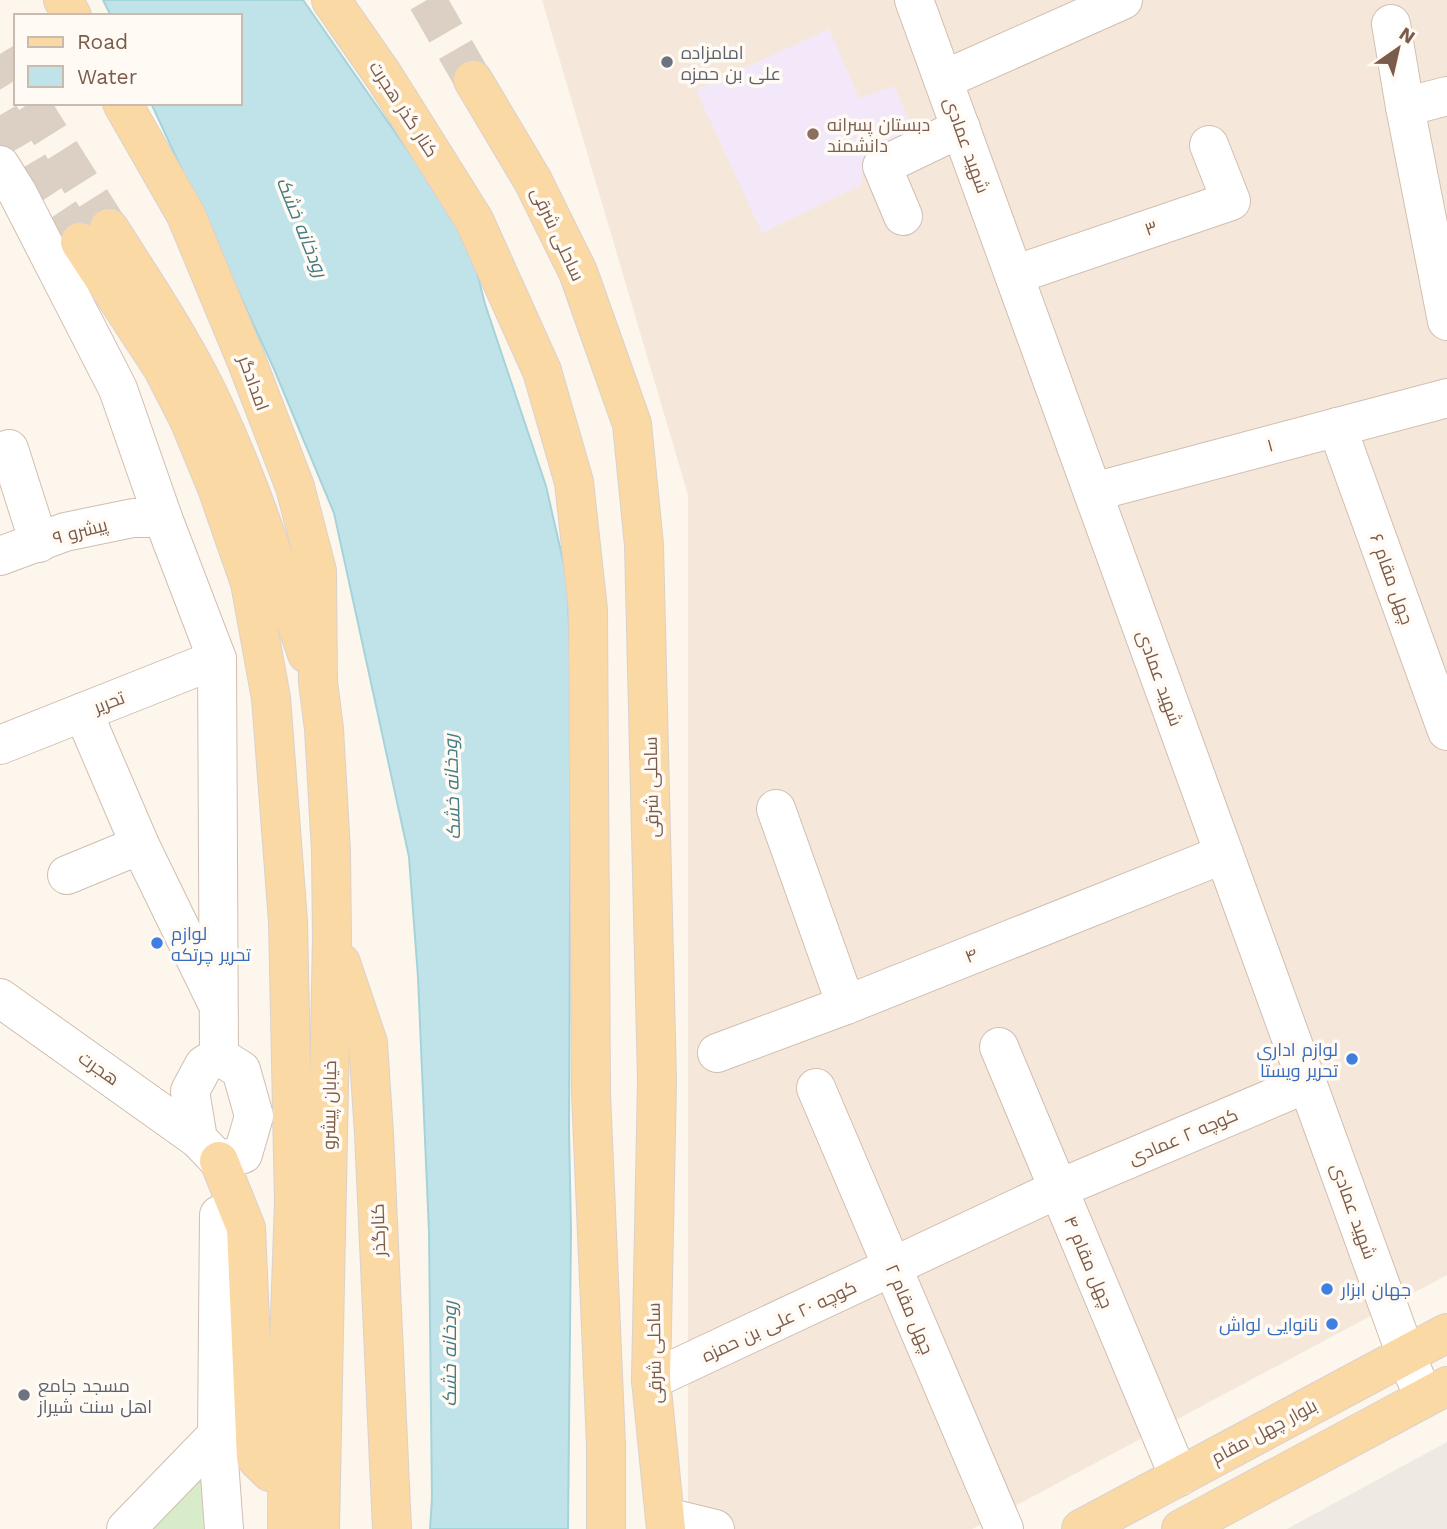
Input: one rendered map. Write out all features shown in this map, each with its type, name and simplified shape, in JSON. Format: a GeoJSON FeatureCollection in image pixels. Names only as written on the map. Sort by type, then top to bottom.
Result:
{"type":"FeatureCollection","features":[{"type":"Feature","properties":{"kind":"main road","name":"کنار گذر هجرت"},"geometry":{"type":"LineString","coordinates":[[331,0],[385,78],[474,220],[542,371],[574,482],[588,610],[591,1093],[606,1445],[606,1529]]}},
{"type":"Feature","properties":{"kind":"main road","name":"ساحلی شرقی"},"geometry":{"type":"LineString","coordinates":[[473,80],[533,181],[578,272],[632,424],[644,545],[657,1052],[651,1380],[666,1523]]}},
{"type":"Feature","properties":{"kind":"main road","name":"امدادگر"},"geometry":{"type":"LineString","coordinates":[[123,105],[186,215],[295,487],[317,571],[318,682]]}},
{"type":"Feature","properties":{"kind":"main road","name":"خیابان پیشرو"},"geometry":{"type":"LineString","coordinates":[[95,235],[187,353],[217,411],[318,682],[328,797],[332,938],[313,1527],[287,1475],[294,1202],[288,920],[271,698],[250,583],[217,488],[189,420],[95,235]]}},
{"type":"Feature","properties":{"kind":"main road","name":"کنارگذر"},"geometry":{"type":"LineString","coordinates":[[332,938],[368,1043],[392,1529]]}},
{"type":"Feature","properties":{"kind":"main road"},"geometry":{"type":"LineString","coordinates":[[209,1150],[246,1228],[256,1458],[270,1472],[287,1475]]}},
{"type":"Feature","properties":{"kind":"main road","name":"بلوار چهل مقام"},"geometry":{"type":"LineString","coordinates":[[1081,1529],[1447,1333]]}},
{"type":"Feature","properties":{"kind":"main road"},"geometry":{"type":"LineString","coordinates":[[1181,1529],[1436,1392]]}},
{"type":"Feature","properties":{"kind":"street","name":"شهید عمادی"},"geometry":{"type":"LineString","coordinates":[[914,0],[1406,1355],[1436,1392]]}},
{"type":"Feature","properties":{"kind":"street"},"geometry":{"type":"LineString","coordinates":[[943,80],[1123,0]]}},
{"type":"Feature","properties":{"kind":"street"},"geometry":{"type":"LineString","coordinates":[[1391,24],[1405,107],[1434,189],[1447,321]]}},
{"type":"Feature","properties":{"kind":"street"},"geometry":{"type":"LineString","coordinates":[[1405,107],[1447,96]]}},
{"type":"Feature","properties":{"kind":"street"},"geometry":{"type":"LineString","coordinates":[[903,216],[882,166],[961,128]]}},
{"type":"Feature","properties":{"kind":"street","name":"۳"},"geometry":{"type":"LineString","coordinates":[[1014,275],[1231,201],[1209,145]]}},
{"type":"Feature","properties":{"kind":"street"},"geometry":{"type":"LineString","coordinates":[[0,164],[118,389],[163,518],[217,659],[219,1056]]}},
{"type":"Feature","properties":{"kind":"street","name":"۱"},"geometry":{"type":"LineString","coordinates":[[1093,492],[1336,427],[1446,402]]}},
{"type":"Feature","properties":{"kind":"street","name":"چهل مقام ۶"},"geometry":{"type":"LineString","coordinates":[[1336,427],[1447,731]]}},
{"type":"Feature","properties":{"kind":"street"},"geometry":{"type":"LineString","coordinates":[[9,449],[39,543]]}},
{"type":"Feature","properties":{"kind":"street","name":"پیشرو ۹"},"geometry":{"type":"LineString","coordinates":[[0,556],[65,532],[133,517],[163,518]]}},
{"type":"Feature","properties":{"kind":"street","name":"تحریر"},"geometry":{"type":"LineString","coordinates":[[0,745],[217,659]]}},
{"type":"Feature","properties":{"kind":"street"},"geometry":{"type":"LineString","coordinates":[[83,712],[140,845],[219,1007]]}},
{"type":"Feature","properties":{"kind":"street"},"geometry":{"type":"LineString","coordinates":[[776,809],[846,1005]]}},
{"type":"Feature","properties":{"kind":"street"},"geometry":{"type":"LineString","coordinates":[[67,875],[140,845]]}},
{"type":"Feature","properties":{"kind":"street","name":"۴"},"geometry":{"type":"LineString","coordinates":[[717,1053],[846,1005],[1224,854]]}},
{"type":"Feature","properties":{"kind":"street","name":"هجرت"},"geometry":{"type":"LineString","coordinates":[[0,998],[209,1150]]}},
{"type":"Feature","properties":{"kind":"street","name":"چهل مقام ۴"},"geometry":{"type":"LineString","coordinates":[[999,1047],[1179,1477]]}},
{"type":"Feature","properties":{"kind":"street"},"geometry":{"type":"LineString","coordinates":[[219,1056],[241,1070],[254,1116],[243,1154],[209,1150],[190,1091],[204,1066],[219,1056]]}},
{"type":"Feature","properties":{"kind":"street","name":"کوچه ۲ عمادی"},"geometry":{"type":"LineString","coordinates":[[1058,1189],[1308,1083]]}},
{"type":"Feature","properties":{"kind":"street","name":"چهل مقام ۲"},"geometry":{"type":"LineString","coordinates":[[817,1088],[1004,1529]]}},
{"type":"Feature","properties":{"kind":"street","name":"کوچه ۲۰ علی بن حمزه"},"geometry":{"type":"LineString","coordinates":[[651,1380],[1058,1189]]}},
{"type":"Feature","properties":{"kind":"street"},"geometry":{"type":"LineString","coordinates":[[219,1215],[217,1435],[224,1529]]}},
{"type":"Feature","properties":{"kind":"street"},"geometry":{"type":"LineString","coordinates":[[126,1529],[217,1435]]}},
{"type":"Feature","properties":{"kind":"street"},"geometry":{"type":"LineString","coordinates":[[666,1523],[715,1529]]}},
{"type":"Feature","properties":{"kind":"shaded area"},"geometry":{"type":"Polygon","coordinates":[[[542,0],[1447,0],[1447,1275],[972,1529],[688,1529],[688,495],[542,0]]]}},
{"type":"Feature","properties":{"kind":"shaded area","name":"دبستان پسرانه دانشمند"},"geometry":{"type":"Polygon","coordinates":[[[829,29],[859,98],[894,86],[912,127],[908,142],[863,162],[861,185],[762,233],[696,90],[829,29]]]}},
{"type":"Feature","properties":{"kind":"shaded area"},"geometry":{"type":"Polygon","coordinates":[[[1447,1442],[1447,1529],[1287,1529],[1447,1442]]]}},
{"type":"Feature","properties":{"kind":"green space"},"geometry":{"type":"Polygon","coordinates":[[[201,1475],[204,1529],[151,1529],[201,1475]]]}},
{"type":"Feature","properties":{"kind":"water","name":"رودخانه خشک"},"geometry":{"type":"Polygon","coordinates":[[[103,0],[303,0],[468,237],[485,304],[546,486],[567,578],[571,674],[568,1529],[430,1529],[432,1498],[429,1232],[418,977],[409,857],[334,513],[274,369],[152,105],[242,105],[242,14],[110,14],[103,0]]]}},
{"type":"Feature","properties":{"kind":"tunnel"},"geometry":{"type":"LineString","coordinates":[[427,0],[473,80]]}},
{"type":"Feature","properties":{"kind":"tunnel"},"geometry":{"type":"LineString","coordinates":[[0,54],[14,77]]}},
{"type":"Feature","properties":{"kind":"tunnel"},"geometry":{"type":"LineString","coordinates":[[31,105],[109,228]]}},
{"type":"Feature","properties":{"kind":"tunnel"},"geometry":{"type":"LineString","coordinates":[[0,115],[34,173],[80,242]]}},
{"type":"Feature","properties":{"kind":"place","name":"امامزاده علی بن حمزه"},"geometry":{"type":"Point","coordinates":[667,62]}},
{"type":"Feature","properties":{"kind":"place","name":"دبستان پسرانه دانشمند"},"geometry":{"type":"Point","coordinates":[813,134]}},
{"type":"Feature","properties":{"kind":"place","name":"لوازم تحریر چرتکه"},"geometry":{"type":"Point","coordinates":[157,943]}},
{"type":"Feature","properties":{"kind":"place","name":"لوازم اداری تحریر ویستا"},"geometry":{"type":"Point","coordinates":[1352,1059]}},
{"type":"Feature","properties":{"kind":"place","name":"جهان ابزار"},"geometry":{"type":"Point","coordinates":[1327,1289]}},
{"type":"Feature","properties":{"kind":"place","name":"نانوایی لواش"},"geometry":{"type":"Point","coordinates":[1332,1324]}},
{"type":"Feature","properties":{"kind":"place","name":"مسجد جامع اهل سنت شیراز"},"geometry":{"type":"Point","coordinates":[24,1395]}}]}
